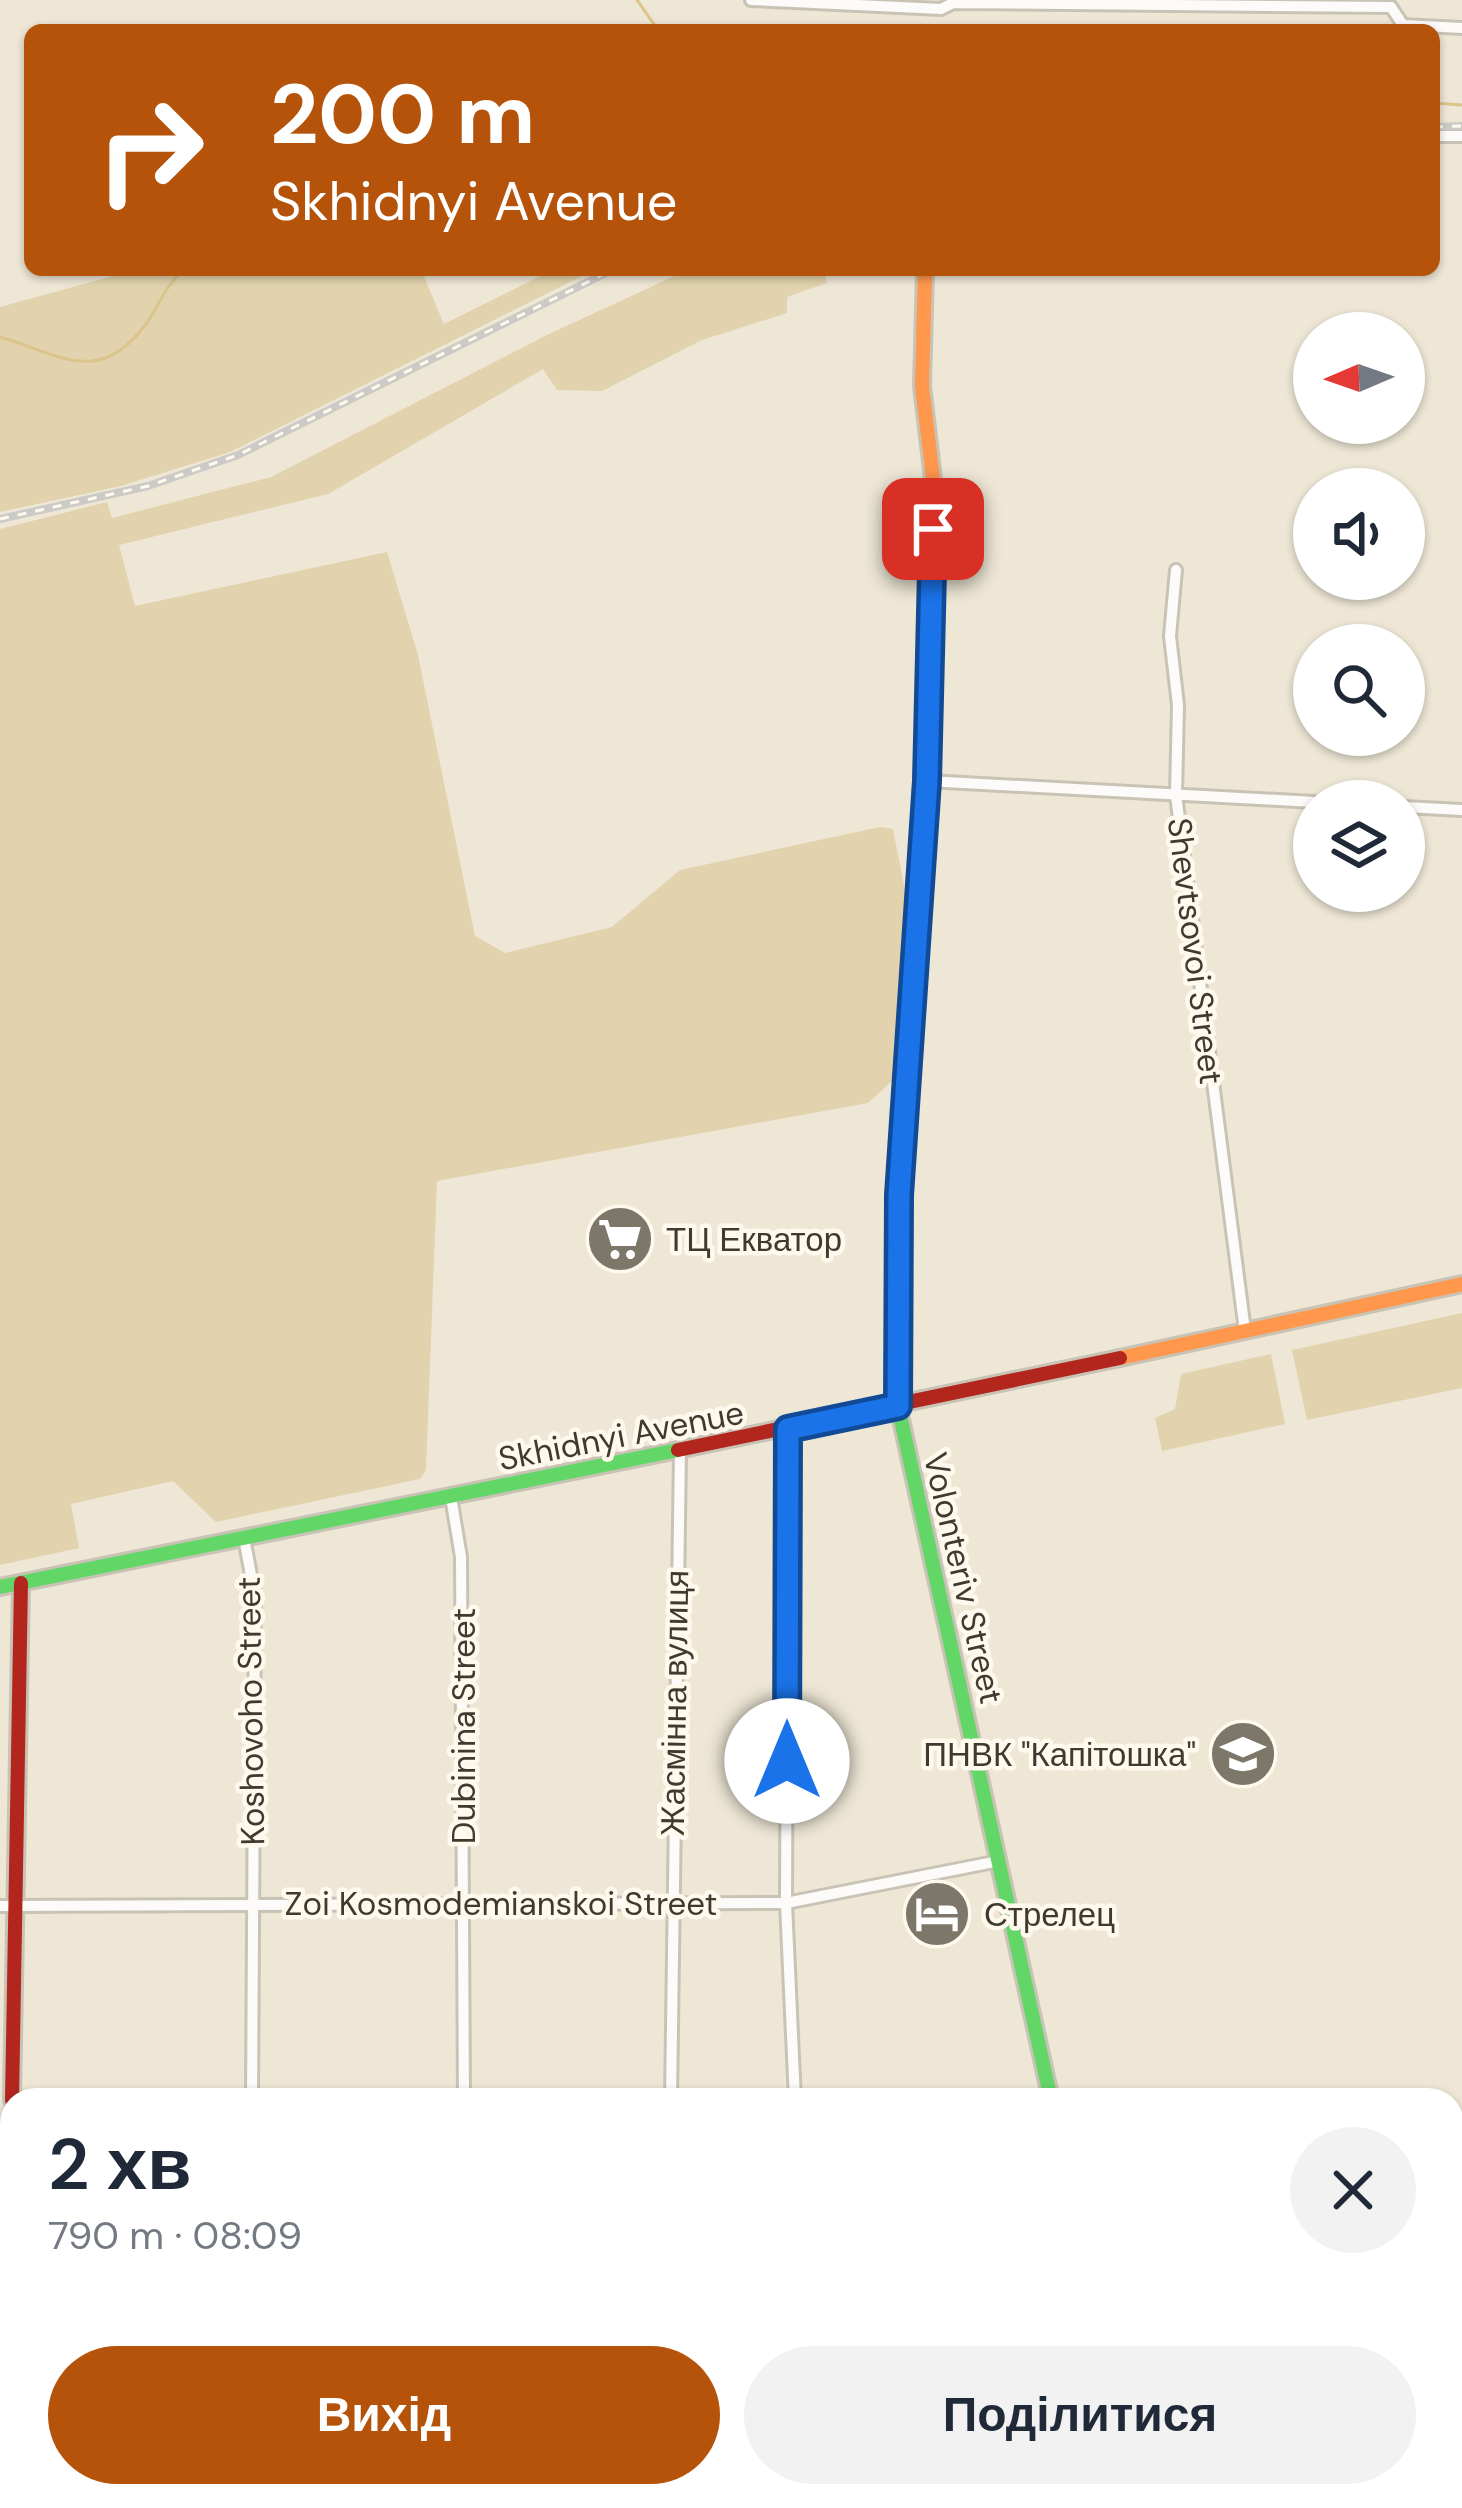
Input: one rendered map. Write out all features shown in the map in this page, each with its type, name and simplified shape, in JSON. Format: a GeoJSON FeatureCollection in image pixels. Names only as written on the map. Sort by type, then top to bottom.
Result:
{"type":"FeatureCollection","features":[{"type":"Feature","properties":{"kind":"street"},"geometry":{"type":"LineString","coordinates":[[751,0],[941,9],[953,1],[1391,4]]}},
{"type":"Feature","properties":{"kind":"street","name":"Volonteriv Street"},"geometry":{"type":"LineString","coordinates":[[926,276],[922,386],[934,488],[927,781],[899,1195],[898,1406],[1048,2088]]}},
{"type":"Feature","properties":{"kind":"street","name":"Shevtsovoi Street"},"geometry":{"type":"LineString","coordinates":[[1176,570],[1170,636],[1178,705],[1176,795],[1245,1331]]}},
{"type":"Feature","properties":{"kind":"street"},"geometry":{"type":"LineString","coordinates":[[927,781],[1293,801]]}},
{"type":"Feature","properties":{"kind":"street"},"geometry":{"type":"LineString","coordinates":[[1425,808],[1462,810]]}},
{"type":"Feature","properties":{"kind":"street","name":"Skhidnyi Avenue"},"geometry":{"type":"LineString","coordinates":[[0,1587],[788,1429],[1462,1284]]}},
{"type":"Feature","properties":{"kind":"street"},"geometry":{"type":"LineString","coordinates":[[788,1429],[786,1903],[794,2088]]}},
{"type":"Feature","properties":{"kind":"street","name":"Жасмінна вулиця"},"geometry":{"type":"LineString","coordinates":[[671,2088],[680,1450]]}},
{"type":"Feature","properties":{"kind":"street","name":"Dubinina Street"},"geometry":{"type":"LineString","coordinates":[[451,1497],[461,1557],[464,2088]]}},
{"type":"Feature","properties":{"kind":"street","name":"Koshovoho Street"},"geometry":{"type":"LineString","coordinates":[[244,1538],[255,1596],[252,2088]]}},
{"type":"Feature","properties":{"kind":"street"},"geometry":{"type":"LineString","coordinates":[[12,2088],[8,1906],[21,1583]]}},
{"type":"Feature","properties":{"kind":"street","name":"Zoi Kosmodemianskoi Street"},"geometry":{"type":"LineString","coordinates":[[8,1906],[786,1903],[999,1862]]}},
{"type":"Feature","properties":{"kind":"shaded area"},"geometry":{"type":"Polygon","coordinates":[[[113,276],[424,276],[444,324],[541,276],[582,276],[230,452],[121,486],[0,512],[0,307],[113,276]]]}},
{"type":"Feature","properties":{"kind":"shaded area"},"geometry":{"type":"Polygon","coordinates":[[[674,276],[825,276],[827,283],[787,297],[787,313],[702,340],[602,391],[557,390],[543,369],[328,494],[119,545],[135,606],[387,552],[418,655],[475,936],[505,953],[612,927],[680,870],[880,827],[893,829],[912,926],[900,1074],[868,1103],[437,1181],[426,1470],[420,1479],[216,1522],[173,1481],[71,1504],[79,1548],[0,1565],[0,529],[107,502],[112,518],[271,477],[547,335],[674,276]]]}},
{"type":"Feature","properties":{"kind":"shaded area"},"geometry":{"type":"Polygon","coordinates":[[[1462,1313],[1462,1388],[1307,1420],[1292,1350],[1462,1313]]]}},
{"type":"Feature","properties":{"kind":"shaded area"},"geometry":{"type":"Polygon","coordinates":[[[1271,1354],[1285,1424],[1162,1451],[1155,1418],[1175,1409],[1181,1374],[1271,1354]]]}},
{"type":"Feature","properties":{"kind":"waterway"},"geometry":{"type":"LineString","coordinates":[[637,0],[654,24]]}},
{"type":"Feature","properties":{"kind":"waterway"},"geometry":{"type":"LineString","coordinates":[[1440,103],[1462,105]]}},
{"type":"Feature","properties":{"kind":"waterway"},"geometry":{"type":"LineString","coordinates":[[0,337],[60,357],[95,361],[129,344],[177,276]]}},
{"type":"Feature","properties":{"kind":"railway"},"geometry":{"type":"LineString","coordinates":[[1440,127],[1462,126]]}},
{"type":"Feature","properties":{"kind":"railway"},"geometry":{"type":"LineString","coordinates":[[0,519],[148,486],[238,455],[600,276]]}},
{"type":"Feature","properties":{"kind":"traffic: fast"},"geometry":{"type":"LineString","coordinates":[[912,1029],[899,1195],[898,1406],[1048,2088]]}},
{"type":"Feature","properties":{"kind":"traffic: fast"},"geometry":{"type":"LineString","coordinates":[[0,1587],[678,1450]]}},
{"type":"Feature","properties":{"kind":"traffic: slow"},"geometry":{"type":"LineString","coordinates":[[912,1029],[934,487],[922,386],[925,276]]}},
{"type":"Feature","properties":{"kind":"traffic: slow"},"geometry":{"type":"LineString","coordinates":[[1120,1358],[1462,1284]]}},
{"type":"Feature","properties":{"kind":"traffic: jam"},"geometry":{"type":"LineString","coordinates":[[678,1450],[1120,1358]]}},
{"type":"Feature","properties":{"kind":"traffic: jam"},"geometry":{"type":"LineString","coordinates":[[12,2088],[21,1583]]}},
{"type":"Feature","properties":{"kind":"place","name":"ТЦ Екватор"},"geometry":{"type":"Point","coordinates":[620,1239]}},
{"type":"Feature","properties":{"kind":"place","name":"ПНВК \"Капітошка\""},"geometry":{"type":"Point","coordinates":[1243,1754]}},
{"type":"Feature","properties":{"kind":"place","name":"Стрелец"},"geometry":{"type":"Point","coordinates":[937,1914]}},
{"type":"Feature","properties":{"kind":"route"},"geometry":{"type":"LineString","coordinates":[[787,1761],[788,1429],[898,1406],[899,1195],[927,781],[933,529]]}}]}
